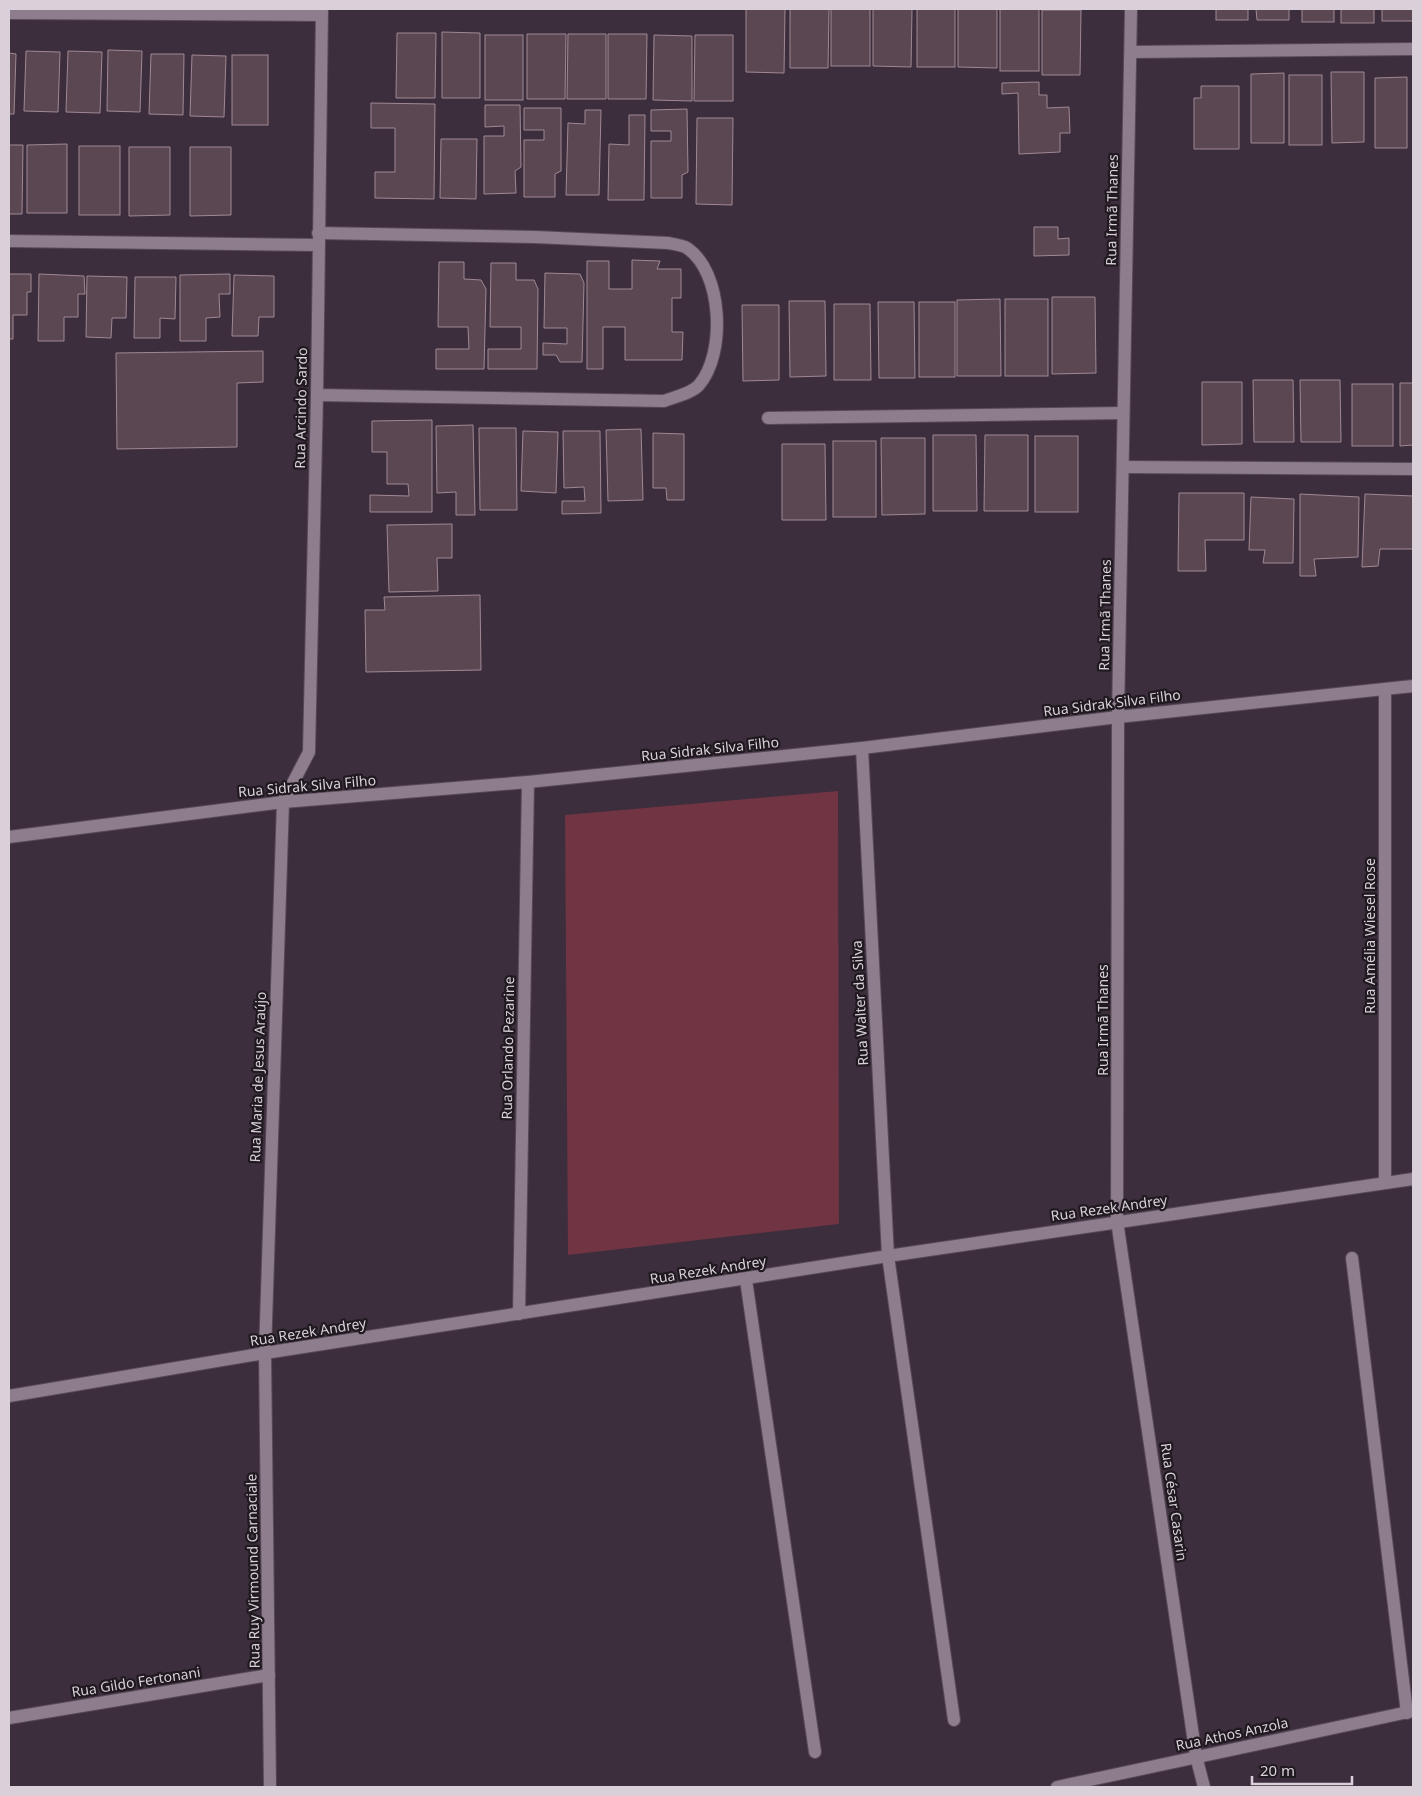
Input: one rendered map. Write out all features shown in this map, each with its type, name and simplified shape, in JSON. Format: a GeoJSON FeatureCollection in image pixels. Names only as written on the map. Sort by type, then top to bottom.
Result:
{"type":"FeatureCollection","features":[{"type":"Feature","properties":{"kind":"street","name":"Rua Irmã Thanes"},"geometry":{"type":"LineString","coordinates":[[1117,1221],[1118,717],[1131,9]]}},
{"type":"Feature","properties":{"kind":"street"},"geometry":{"type":"LineString","coordinates":[[9,13],[40,11],[322,12]]}},
{"type":"Feature","properties":{"kind":"street","name":"Rua Arcindo Sardo"},"geometry":{"type":"LineString","coordinates":[[283,802],[309,752],[317,394],[322,12]]}},
{"type":"Feature","properties":{"kind":"street"},"geometry":{"type":"LineString","coordinates":[[1131,52],[1413,49]]}},
{"type":"Feature","properties":{"kind":"street"},"geometry":{"type":"LineString","coordinates":[[9,241],[535,237],[668,243],[686,248],[704,267],[712,283],[716,302],[715,344],[708,370],[698,386],[664,401],[317,394]]}},
{"type":"Feature","properties":{"kind":"street"},"geometry":{"type":"LineString","coordinates":[[768,418],[1123,413]]}},
{"type":"Feature","properties":{"kind":"street"},"geometry":{"type":"LineString","coordinates":[[1123,467],[1413,469]]}},
{"type":"Feature","properties":{"kind":"street","name":"Rua Sidrak Silva Filho"},"geometry":{"type":"LineString","coordinates":[[9,837],[283,802],[528,782],[862,748],[1118,717],[1413,686]]}},
{"type":"Feature","properties":{"kind":"street","name":"Rua Amélia Wiesel Rose"},"geometry":{"type":"LineString","coordinates":[[1385,689],[1385,1183]]}},
{"type":"Feature","properties":{"kind":"street","name":"Rua Walter da Silva"},"geometry":{"type":"LineString","coordinates":[[862,748],[888,1256],[954,1720]]}},
{"type":"Feature","properties":{"kind":"street","name":"Rua Orlando Pezarine"},"geometry":{"type":"LineString","coordinates":[[519,1314],[528,782]]}},
{"type":"Feature","properties":{"kind":"street","name":"Rua Maria de Jesus Araújo"},"geometry":{"type":"LineString","coordinates":[[265,1353],[283,802]]}},
{"type":"Feature","properties":{"kind":"street","name":"Rua Rezek Andrey"},"geometry":{"type":"LineString","coordinates":[[9,1396],[265,1353],[746,1280],[888,1256],[1413,1179]]}},
{"type":"Feature","properties":{"kind":"street","name":"Rua César Casarin"},"geometry":{"type":"LineString","coordinates":[[1117,1221],[1196,1756],[1204,1787]]}},
{"type":"Feature","properties":{"kind":"street"},"geometry":{"type":"LineString","coordinates":[[1352,1258],[1410,1712]]}},
{"type":"Feature","properties":{"kind":"street"},"geometry":{"type":"LineString","coordinates":[[746,1280],[815,1752]]}},
{"type":"Feature","properties":{"kind":"street","name":"Rua Ruy Virmound Carnaciale"},"geometry":{"type":"LineString","coordinates":[[265,1353],[270,1787]]}},
{"type":"Feature","properties":{"kind":"street","name":"Rua Gildo Fertonani"},"geometry":{"type":"LineString","coordinates":[[9,1718],[269,1675]]}},
{"type":"Feature","properties":{"kind":"street","name":"Rua Athos Anzola"},"geometry":{"type":"LineString","coordinates":[[1058,1787],[1196,1756],[1410,1712]]}},
{"type":"Feature","properties":{"kind":"shaded area"},"geometry":{"type":"Polygon","coordinates":[[[838,791],[839,1224],[568,1255],[565,815],[838,791]]]}},
{"type":"Feature","properties":{"kind":"building"},"geometry":{"type":"Polygon","coordinates":[[[746,9],[785,9],[784,73],[746,72],[746,9]]]}},
{"type":"Feature","properties":{"kind":"building"},"geometry":{"type":"Polygon","coordinates":[[[790,9],[829,9],[828,68],[790,68],[790,9]]]}},
{"type":"Feature","properties":{"kind":"building"},"geometry":{"type":"Polygon","coordinates":[[[831,9],[870,9],[870,66],[831,66],[831,9]]]}},
{"type":"Feature","properties":{"kind":"building"},"geometry":{"type":"Polygon","coordinates":[[[873,9],[912,9],[911,67],[873,66],[873,9]]]}},
{"type":"Feature","properties":{"kind":"building"},"geometry":{"type":"Polygon","coordinates":[[[917,9],[955,9],[955,67],[917,67],[917,9]]]}},
{"type":"Feature","properties":{"kind":"building"},"geometry":{"type":"Polygon","coordinates":[[[958,9],[997,9],[997,68],[958,67],[958,9]]]}},
{"type":"Feature","properties":{"kind":"building"},"geometry":{"type":"Polygon","coordinates":[[[1000,9],[1039,9],[1039,71],[1000,71],[1000,9]]]}},
{"type":"Feature","properties":{"kind":"building"},"geometry":{"type":"Polygon","coordinates":[[[1216,9],[1248,9],[1248,20],[1216,20],[1216,9]]]}},
{"type":"Feature","properties":{"kind":"building"},"geometry":{"type":"Polygon","coordinates":[[[1256,9],[1289,9],[1289,20],[1257,20],[1256,9]]]}},
{"type":"Feature","properties":{"kind":"building"},"geometry":{"type":"Polygon","coordinates":[[[1302,9],[1334,9],[1334,22],[1302,22],[1302,9]]]}},
{"type":"Feature","properties":{"kind":"building"},"geometry":{"type":"Polygon","coordinates":[[[1341,9],[1374,9],[1374,23],[1341,23],[1341,9]]]}},
{"type":"Feature","properties":{"kind":"building"},"geometry":{"type":"Polygon","coordinates":[[[1382,9],[1413,9],[1413,21],[1382,21],[1382,9]]]}},
{"type":"Feature","properties":{"kind":"building"},"geometry":{"type":"Polygon","coordinates":[[[1042,10],[1081,10],[1080,75],[1042,75],[1042,10]]]}},
{"type":"Feature","properties":{"kind":"building"},"geometry":{"type":"Polygon","coordinates":[[[442,32],[480,33],[480,98],[442,98],[442,32]]]}},
{"type":"Feature","properties":{"kind":"building"},"geometry":{"type":"Polygon","coordinates":[[[397,33],[436,33],[435,98],[396,98],[397,33]]]}},
{"type":"Feature","properties":{"kind":"building"},"geometry":{"type":"Polygon","coordinates":[[[527,34],[566,34],[565,99],[527,99],[527,34]]]}},
{"type":"Feature","properties":{"kind":"building"},"geometry":{"type":"Polygon","coordinates":[[[568,34],[606,34],[606,99],[567,99],[568,34]]]}},
{"type":"Feature","properties":{"kind":"building"},"geometry":{"type":"Polygon","coordinates":[[[608,34],[647,34],[646,99],[608,99],[608,34]]]}},
{"type":"Feature","properties":{"kind":"building"},"geometry":{"type":"Polygon","coordinates":[[[485,35],[523,35],[523,100],[485,100],[485,35]]]}},
{"type":"Feature","properties":{"kind":"building"},"geometry":{"type":"Polygon","coordinates":[[[654,35],[692,36],[692,101],[653,100],[654,35]]]}},
{"type":"Feature","properties":{"kind":"building"},"geometry":{"type":"Polygon","coordinates":[[[695,35],[733,35],[733,101],[694,101],[695,35]]]}},
{"type":"Feature","properties":{"kind":"building"},"geometry":{"type":"Polygon","coordinates":[[[108,50],[142,51],[140,112],[107,111],[108,50]]]}},
{"type":"Feature","properties":{"kind":"building"},"geometry":{"type":"Polygon","coordinates":[[[26,51],[60,52],[58,112],[24,111],[26,51]]]}},
{"type":"Feature","properties":{"kind":"building"},"geometry":{"type":"Polygon","coordinates":[[[68,51],[102,52],[100,113],[66,112],[68,51]]]}},
{"type":"Feature","properties":{"kind":"building"},"geometry":{"type":"Polygon","coordinates":[[[9,53],[16,54],[14,114],[9,114],[9,53]]]}},
{"type":"Feature","properties":{"kind":"building"},"geometry":{"type":"Polygon","coordinates":[[[151,54],[184,54],[183,115],[149,114],[151,54]]]}},
{"type":"Feature","properties":{"kind":"building"},"geometry":{"type":"Polygon","coordinates":[[[192,55],[226,56],[224,117],[190,116],[192,55]]]}},
{"type":"Feature","properties":{"kind":"building"},"geometry":{"type":"Polygon","coordinates":[[[232,55],[268,55],[268,125],[232,125],[232,55]]]}},
{"type":"Feature","properties":{"kind":"building"},"geometry":{"type":"Polygon","coordinates":[[[1331,72],[1364,72],[1364,142],[1332,143],[1331,72]]]}},
{"type":"Feature","properties":{"kind":"building"},"geometry":{"type":"Polygon","coordinates":[[[1284,73],[1284,143],[1251,143],[1251,74],[1284,73]]]}},
{"type":"Feature","properties":{"kind":"building"},"geometry":{"type":"Polygon","coordinates":[[[1289,75],[1322,75],[1322,145],[1289,145],[1289,75]]]}},
{"type":"Feature","properties":{"kind":"building"},"geometry":{"type":"Polygon","coordinates":[[[1407,77],[1407,148],[1375,148],[1375,78],[1407,77]]]}},
{"type":"Feature","properties":{"kind":"building"},"geometry":{"type":"Polygon","coordinates":[[[1039,82],[1039,95],[1047,95],[1047,108],[1069,107],[1070,133],[1060,133],[1060,152],[1019,154],[1018,93],[1002,94],[1002,83],[1039,82]]]}},
{"type":"Feature","properties":{"kind":"building"},"geometry":{"type":"Polygon","coordinates":[[[1201,86],[1239,86],[1239,149],[1194,149],[1194,98],[1201,98],[1201,86]]]}},
{"type":"Feature","properties":{"kind":"building"},"geometry":{"type":"Polygon","coordinates":[[[371,103],[435,104],[434,199],[375,198],[375,172],[395,172],[395,128],[371,128],[371,103]]]}},
{"type":"Feature","properties":{"kind":"building"},"geometry":{"type":"Polygon","coordinates":[[[485,105],[520,105],[521,167],[515,171],[516,193],[484,194],[484,136],[504,136],[504,126],[485,127],[485,105]]]}},
{"type":"Feature","properties":{"kind":"building"},"geometry":{"type":"Polygon","coordinates":[[[524,108],[561,108],[561,171],[555,174],[555,197],[524,197],[524,140],[544,140],[544,130],[524,130],[524,108]]]}},
{"type":"Feature","properties":{"kind":"building"},"geometry":{"type":"Polygon","coordinates":[[[687,109],[688,172],[682,175],[682,198],[651,198],[651,141],[671,141],[671,131],[651,131],[651,110],[687,109]]]}},
{"type":"Feature","properties":{"kind":"building"},"geometry":{"type":"Polygon","coordinates":[[[585,110],[601,110],[599,195],[566,195],[568,123],[585,124],[585,110]]]}},
{"type":"Feature","properties":{"kind":"building"},"geometry":{"type":"Polygon","coordinates":[[[629,115],[645,115],[644,200],[608,200],[609,144],[629,145],[629,115]]]}},
{"type":"Feature","properties":{"kind":"building"},"geometry":{"type":"Polygon","coordinates":[[[697,118],[733,118],[732,205],[696,204],[697,118]]]}},
{"type":"Feature","properties":{"kind":"building"},"geometry":{"type":"Polygon","coordinates":[[[441,139],[477,139],[476,199],[440,198],[441,139]]]}},
{"type":"Feature","properties":{"kind":"building"},"geometry":{"type":"Polygon","coordinates":[[[67,144],[67,213],[27,213],[27,145],[67,144]]]}},
{"type":"Feature","properties":{"kind":"building"},"geometry":{"type":"Polygon","coordinates":[[[9,145],[23,145],[22,214],[9,214],[9,145]]]}},
{"type":"Feature","properties":{"kind":"building"},"geometry":{"type":"Polygon","coordinates":[[[79,146],[120,146],[120,215],[79,215],[79,146]]]}},
{"type":"Feature","properties":{"kind":"building"},"geometry":{"type":"Polygon","coordinates":[[[129,147],[170,147],[170,215],[129,216],[129,147]]]}},
{"type":"Feature","properties":{"kind":"building"},"geometry":{"type":"Polygon","coordinates":[[[190,147],[231,147],[231,215],[190,216],[190,147]]]}},
{"type":"Feature","properties":{"kind":"building"},"geometry":{"type":"Polygon","coordinates":[[[1034,227],[1058,227],[1058,239],[1069,238],[1069,255],[1034,256],[1034,227]]]}},
{"type":"Feature","properties":{"kind":"building"},"geometry":{"type":"Polygon","coordinates":[[[632,260],[660,261],[657,269],[681,269],[681,298],[672,298],[672,332],[683,332],[682,360],[625,360],[625,327],[603,327],[603,369],[587,369],[587,261],[609,261],[609,289],[632,289],[632,260]]]}},
{"type":"Feature","properties":{"kind":"building"},"geometry":{"type":"Polygon","coordinates":[[[439,262],[464,262],[464,279],[481,280],[486,289],[484,369],[436,369],[436,349],[469,349],[468,327],[438,327],[439,262]]]}},
{"type":"Feature","properties":{"kind":"building"},"geometry":{"type":"Polygon","coordinates":[[[491,263],[516,263],[516,280],[534,280],[538,289],[537,369],[488,369],[488,349],[521,349],[521,327],[490,327],[491,263]]]}},
{"type":"Feature","properties":{"kind":"building"},"geometry":{"type":"Polygon","coordinates":[[[545,273],[580,274],[584,283],[582,362],[560,362],[556,355],[543,355],[543,343],[567,344],[567,328],[544,328],[545,273]]]}},
{"type":"Feature","properties":{"kind":"building"},"geometry":{"type":"Polygon","coordinates":[[[9,274],[31,274],[31,292],[27,292],[27,315],[13,315],[13,339],[9,339],[9,274]]]}},
{"type":"Feature","properties":{"kind":"building"},"geometry":{"type":"Polygon","coordinates":[[[39,274],[84,276],[85,294],[78,294],[78,317],[64,317],[64,341],[38,341],[39,274]]]}},
{"type":"Feature","properties":{"kind":"building"},"geometry":{"type":"Polygon","coordinates":[[[230,274],[230,294],[219,294],[220,317],[206,318],[206,341],[180,341],[180,275],[230,274]]]}},
{"type":"Feature","properties":{"kind":"building"},"geometry":{"type":"Polygon","coordinates":[[[234,275],[274,276],[274,317],[259,317],[258,336],[232,336],[234,275]]]}},
{"type":"Feature","properties":{"kind":"building"},"geometry":{"type":"Polygon","coordinates":[[[87,276],[127,277],[126,318],[112,318],[111,338],[86,337],[87,276]]]}},
{"type":"Feature","properties":{"kind":"building"},"geometry":{"type":"Polygon","coordinates":[[[135,277],[176,277],[175,319],[160,318],[160,338],[134,338],[135,277]]]}},
{"type":"Feature","properties":{"kind":"building"},"geometry":{"type":"Polygon","coordinates":[[[1052,297],[1095,297],[1096,373],[1052,374],[1052,297]]]}},
{"type":"Feature","properties":{"kind":"building"},"geometry":{"type":"Polygon","coordinates":[[[1000,299],[1001,376],[957,376],[957,300],[1000,299]]]}},
{"type":"Feature","properties":{"kind":"building"},"geometry":{"type":"Polygon","coordinates":[[[1005,299],[1048,299],[1048,376],[1005,376],[1005,299]]]}},
{"type":"Feature","properties":{"kind":"building"},"geometry":{"type":"Polygon","coordinates":[[[789,301],[825,301],[826,376],[790,377],[789,301]]]}},
{"type":"Feature","properties":{"kind":"building"},"geometry":{"type":"Polygon","coordinates":[[[878,302],[914,302],[915,378],[879,378],[878,302]]]}},
{"type":"Feature","properties":{"kind":"building"},"geometry":{"type":"Polygon","coordinates":[[[919,302],[955,302],[955,377],[919,377],[919,302]]]}},
{"type":"Feature","properties":{"kind":"building"},"geometry":{"type":"Polygon","coordinates":[[[834,304],[870,304],[871,380],[834,380],[834,304]]]}},
{"type":"Feature","properties":{"kind":"building"},"geometry":{"type":"Polygon","coordinates":[[[742,305],[779,305],[779,380],[743,381],[742,305]]]}},
{"type":"Feature","properties":{"kind":"building"},"geometry":{"type":"Polygon","coordinates":[[[263,351],[263,382],[237,383],[237,447],[117,449],[116,353],[263,351]]]}},
{"type":"Feature","properties":{"kind":"building"},"geometry":{"type":"Polygon","coordinates":[[[1253,380],[1293,380],[1294,442],[1254,442],[1253,380]]]}},
{"type":"Feature","properties":{"kind":"building"},"geometry":{"type":"Polygon","coordinates":[[[1300,380],[1340,380],[1341,442],[1301,442],[1300,380]]]}},
{"type":"Feature","properties":{"kind":"building"},"geometry":{"type":"Polygon","coordinates":[[[1202,382],[1242,382],[1242,444],[1202,445],[1202,382]]]}},
{"type":"Feature","properties":{"kind":"building"},"geometry":{"type":"Polygon","coordinates":[[[1400,383],[1413,383],[1413,445],[1400,446],[1400,383]]]}},
{"type":"Feature","properties":{"kind":"building"},"geometry":{"type":"Polygon","coordinates":[[[1352,384],[1393,384],[1393,446],[1352,446],[1352,384]]]}},
{"type":"Feature","properties":{"kind":"building"},"geometry":{"type":"Polygon","coordinates":[[[432,420],[432,512],[370,512],[370,495],[409,496],[408,484],[387,484],[387,452],[372,452],[372,421],[432,420]]]}},
{"type":"Feature","properties":{"kind":"building"},"geometry":{"type":"Polygon","coordinates":[[[473,425],[475,515],[456,515],[456,492],[437,493],[436,426],[473,425]]]}},
{"type":"Feature","properties":{"kind":"building"},"geometry":{"type":"Polygon","coordinates":[[[479,428],[516,428],[517,510],[480,510],[479,428]]]}},
{"type":"Feature","properties":{"kind":"building"},"geometry":{"type":"Polygon","coordinates":[[[641,429],[643,500],[608,501],[606,430],[641,429]]]}},
{"type":"Feature","properties":{"kind":"building"},"geometry":{"type":"Polygon","coordinates":[[[523,431],[558,432],[556,493],[521,491],[523,431]]]}},
{"type":"Feature","properties":{"kind":"building"},"geometry":{"type":"Polygon","coordinates":[[[563,431],[600,431],[601,513],[562,514],[562,501],[585,501],[584,487],[564,488],[563,431]]]}},
{"type":"Feature","properties":{"kind":"building"},"geometry":{"type":"Polygon","coordinates":[[[653,433],[684,434],[684,500],[667,500],[666,488],[653,488],[653,433]]]}},
{"type":"Feature","properties":{"kind":"building"},"geometry":{"type":"Polygon","coordinates":[[[933,435],[976,435],[977,511],[933,511],[933,435]]]}},
{"type":"Feature","properties":{"kind":"building"},"geometry":{"type":"Polygon","coordinates":[[[985,435],[1028,435],[1028,511],[984,511],[985,435]]]}},
{"type":"Feature","properties":{"kind":"building"},"geometry":{"type":"Polygon","coordinates":[[[1035,436],[1078,436],[1078,512],[1035,512],[1035,436]]]}},
{"type":"Feature","properties":{"kind":"building"},"geometry":{"type":"Polygon","coordinates":[[[881,438],[925,438],[925,514],[882,515],[881,438]]]}},
{"type":"Feature","properties":{"kind":"building"},"geometry":{"type":"Polygon","coordinates":[[[833,441],[876,441],[876,517],[833,517],[833,441]]]}},
{"type":"Feature","properties":{"kind":"building"},"geometry":{"type":"Polygon","coordinates":[[[782,444],[825,444],[826,520],[782,520],[782,444]]]}},
{"type":"Feature","properties":{"kind":"building"},"geometry":{"type":"Polygon","coordinates":[[[1179,493],[1244,493],[1244,540],[1205,540],[1206,571],[1178,571],[1179,493]]]}},
{"type":"Feature","properties":{"kind":"building"},"geometry":{"type":"Polygon","coordinates":[[[1300,494],[1359,497],[1358,557],[1314,559],[1316,576],[1300,576],[1300,494]]]}},
{"type":"Feature","properties":{"kind":"building"},"geometry":{"type":"Polygon","coordinates":[[[1365,494],[1413,496],[1413,549],[1380,549],[1378,566],[1362,567],[1365,494]]]}},
{"type":"Feature","properties":{"kind":"building"},"geometry":{"type":"Polygon","coordinates":[[[1251,497],[1294,499],[1293,563],[1263,563],[1265,550],[1249,550],[1251,497]]]}},
{"type":"Feature","properties":{"kind":"building"},"geometry":{"type":"Polygon","coordinates":[[[452,524],[452,558],[437,558],[438,591],[389,592],[387,525],[452,524]]]}},
{"type":"Feature","properties":{"kind":"building"},"geometry":{"type":"Polygon","coordinates":[[[480,595],[481,670],[366,672],[365,610],[385,610],[384,597],[480,595]]]}}]}
